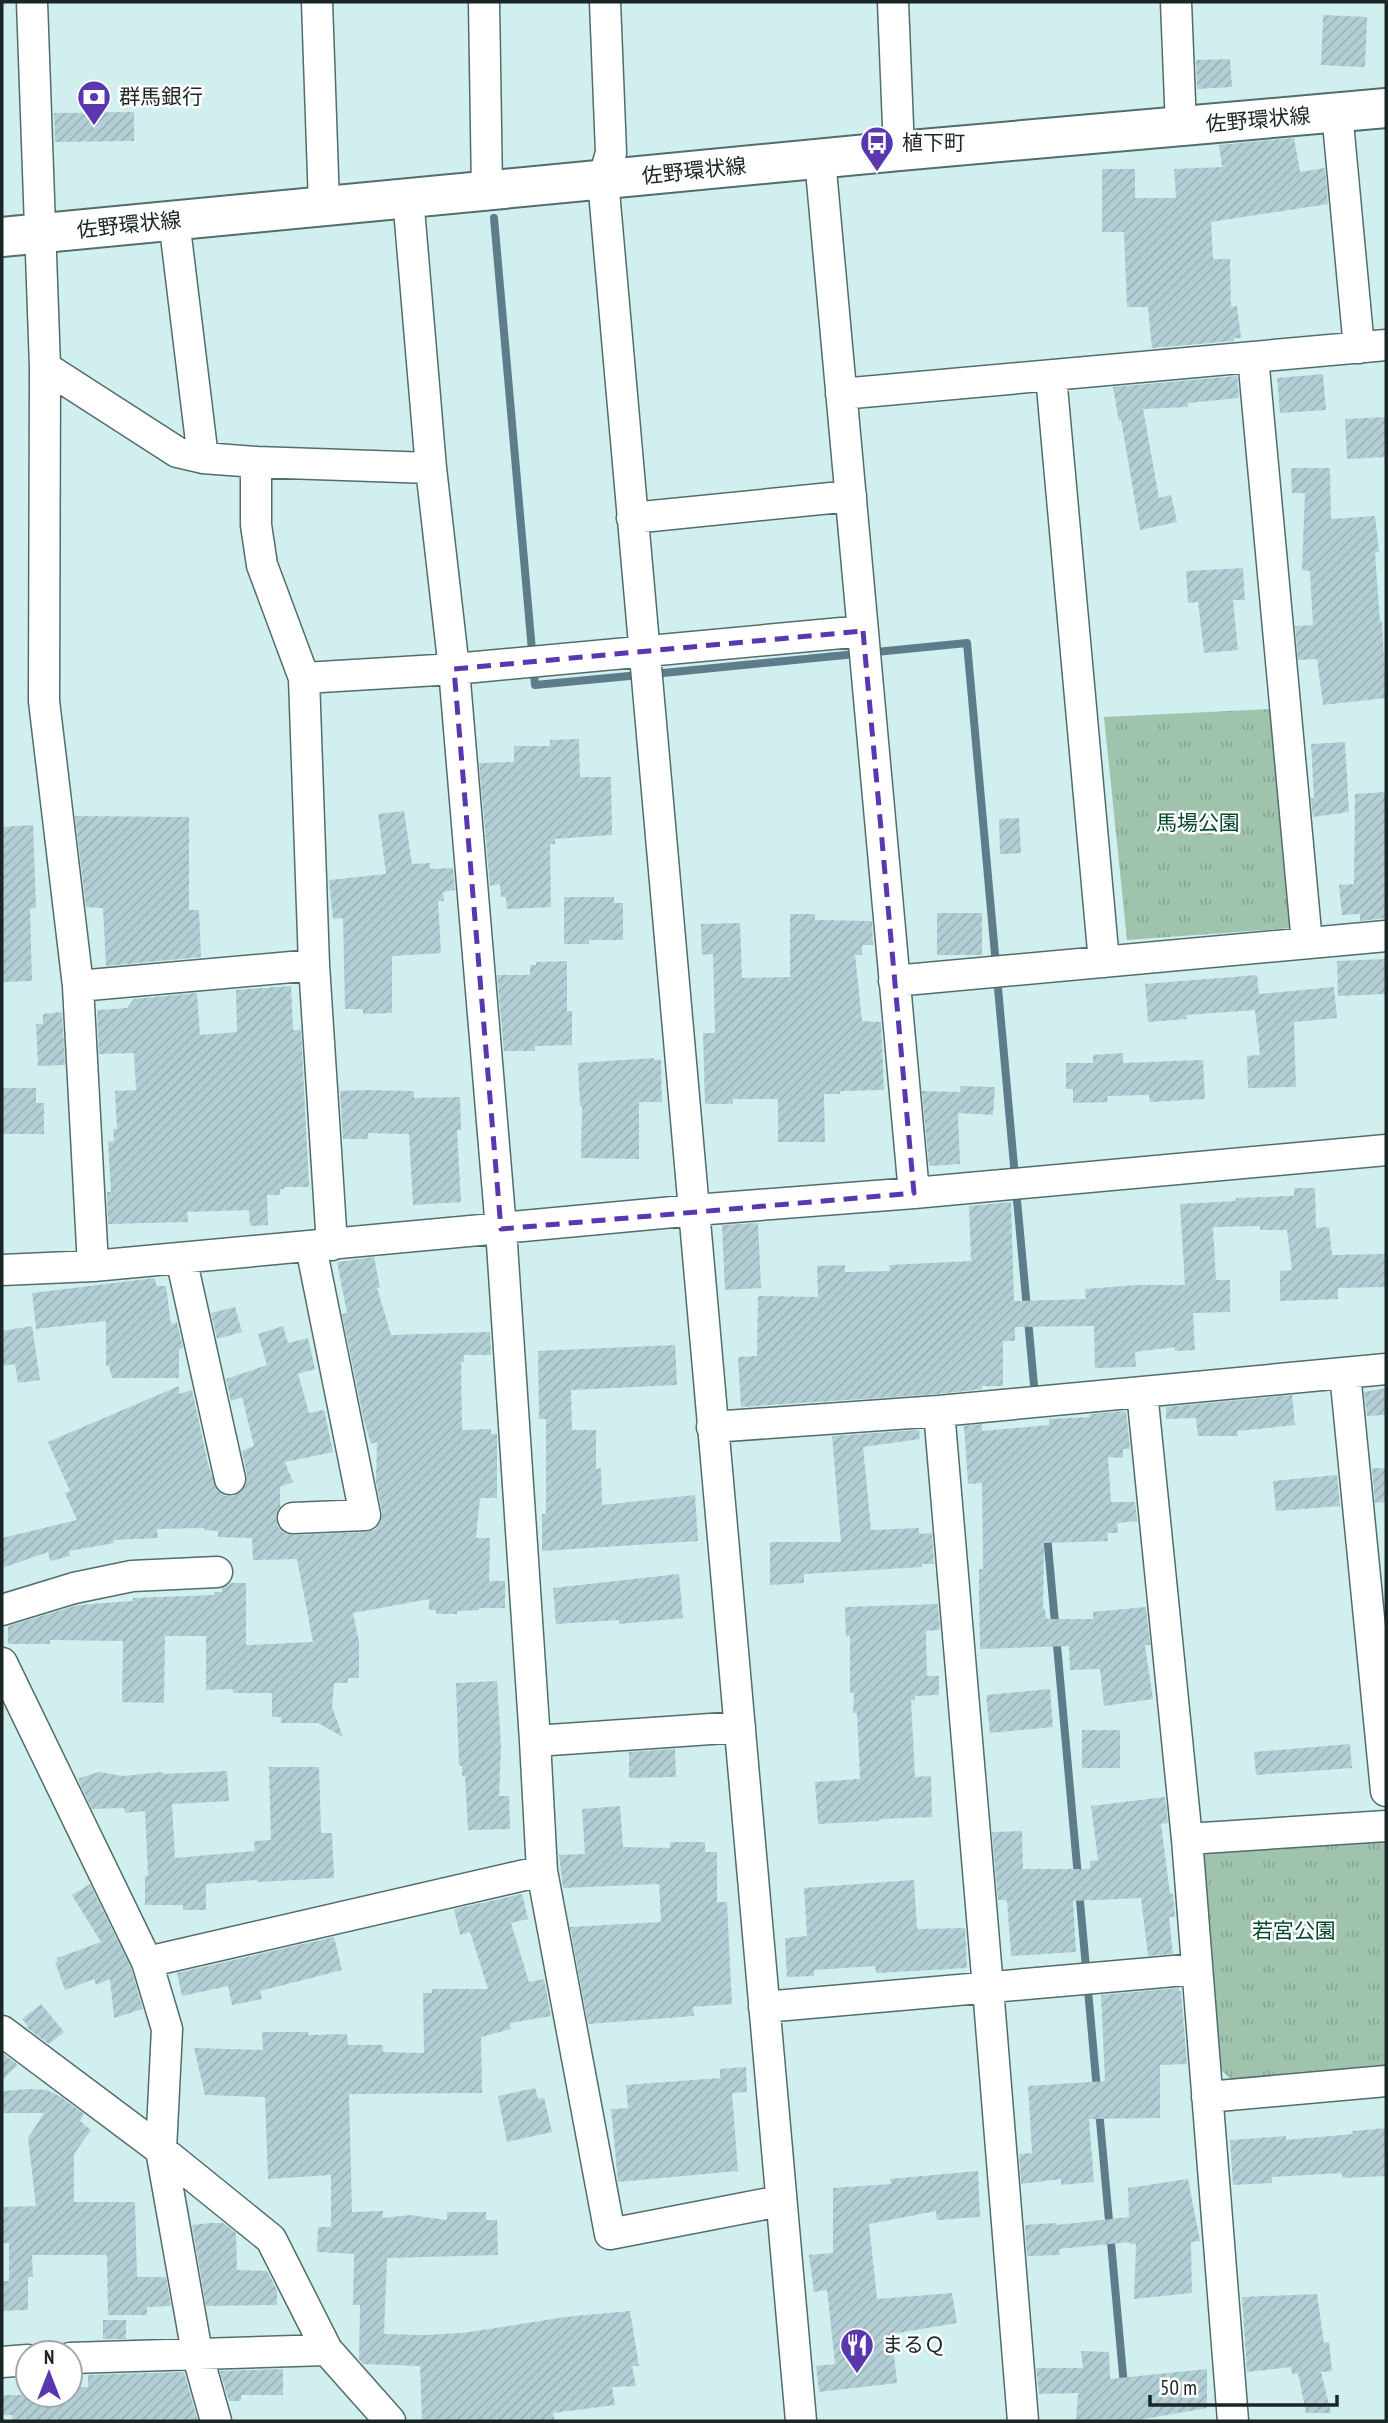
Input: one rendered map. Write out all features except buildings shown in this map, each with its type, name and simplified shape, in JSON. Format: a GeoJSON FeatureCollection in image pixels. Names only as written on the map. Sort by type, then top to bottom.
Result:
{"type":"FeatureCollection","features":[{"type":"Feature","properties":{"kind":"main road","name":"佐野環状線"},"geometry":{"type":"LineString","coordinates":[[2,237],[899,151],[1386,108]]}},
{"type":"Feature","properties":{"kind":"street"},"geometry":{"type":"LineString","coordinates":[[32,2],[45,367],[44,701],[78,986],[93,1266]]}},
{"type":"Feature","properties":{"kind":"street"},"geometry":{"type":"LineString","coordinates":[[317,2],[324,205]]}},
{"type":"Feature","properties":{"kind":"street"},"geometry":{"type":"LineString","coordinates":[[484,2],[487,190]]}},
{"type":"Feature","properties":{"kind":"street"},"geometry":{"type":"LineString","coordinates":[[605,2],[611,153],[603,180],[801,2421]]}},
{"type":"Feature","properties":{"kind":"street"},"geometry":{"type":"LineString","coordinates":[[893,2],[899,151]]}},
{"type":"Feature","properties":{"kind":"street"},"geometry":{"type":"LineString","coordinates":[[1176,2],[1181,127]]}},
{"type":"Feature","properties":{"kind":"street"},"geometry":{"type":"LineString","coordinates":[[841,394],[1372,346],[1337,112]]}},
{"type":"Feature","properties":{"kind":"street"},"geometry":{"type":"LineString","coordinates":[[820,159],[914,1193]]}},
{"type":"Feature","properties":{"kind":"street"},"geometry":{"type":"LineString","coordinates":[[408,197],[432,468],[454,669],[501,1229],[542,1871],[610,2234],[780,2201]]}},
{"type":"Feature","properties":{"kind":"street"},"geometry":{"type":"LineString","coordinates":[[174,220],[203,458]]}},
{"type":"Feature","properties":{"kind":"street"},"geometry":{"type":"LineString","coordinates":[[1253,358],[1307,943]]}},
{"type":"Feature","properties":{"kind":"street"},"geometry":{"type":"LineString","coordinates":[[45,367],[177,452],[203,458],[256,462],[432,468]]}},
{"type":"Feature","properties":{"kind":"street"},"geometry":{"type":"LineString","coordinates":[[1051,376],[1104,962]]}},
{"type":"Feature","properties":{"kind":"street"},"geometry":{"type":"LineString","coordinates":[[256,462],[256,525],[262,565],[303,678],[321,1246],[365,1515],[293,1518]]}},
{"type":"Feature","properties":{"kind":"street"},"geometry":{"type":"LineString","coordinates":[[632,518],[851,496]]}},
{"type":"Feature","properties":{"kind":"street"},"geometry":{"type":"LineString","coordinates":[[303,678],[454,669],[863,631]]}},
{"type":"Feature","properties":{"kind":"street"},"geometry":{"type":"LineString","coordinates":[[894,981],[1386,936]]}},
{"type":"Feature","properties":{"kind":"street"},"geometry":{"type":"LineString","coordinates":[[78,986],[314,965]]}},
{"type":"Feature","properties":{"kind":"street"},"geometry":{"type":"LineString","coordinates":[[2,1270],[93,1266],[1386,1150]]}},
{"type":"Feature","properties":{"kind":"street"},"geometry":{"type":"LineString","coordinates":[[181,1258],[230,1479]]}},
{"type":"Feature","properties":{"kind":"street"},"geometry":{"type":"LineString","coordinates":[[712,1427],[939,1411],[1386,1369]]}},
{"type":"Feature","properties":{"kind":"street"},"geometry":{"type":"LineString","coordinates":[[1345,1373],[1386,1791]]}},
{"type":"Feature","properties":{"kind":"street"},"geometry":{"type":"LineString","coordinates":[[1142,1392],[1187,1839],[1233,2421]]}},
{"type":"Feature","properties":{"kind":"street"},"geometry":{"type":"LineString","coordinates":[[939,1411],[1023,2421]]}},
{"type":"Feature","properties":{"kind":"street"},"geometry":{"type":"LineString","coordinates":[[2,1610],[74,1588],[132,1576],[218,1572]]}},
{"type":"Feature","properties":{"kind":"street"},"geometry":{"type":"LineString","coordinates":[[2,1663],[147,1962],[167,2029],[160,2150],[197,2353],[216,2421]]}},
{"type":"Feature","properties":{"kind":"street"},"geometry":{"type":"LineString","coordinates":[[535,1741],[740,1727]]}},
{"type":"Feature","properties":{"kind":"street"},"geometry":{"type":"LineString","coordinates":[[1187,1839],[1386,1826]]}},
{"type":"Feature","properties":{"kind":"street"},"geometry":{"type":"LineString","coordinates":[[147,1962],[542,1871]]}},
{"type":"Feature","properties":{"kind":"street"},"geometry":{"type":"LineString","coordinates":[[764,2007],[1197,1969]]}},
{"type":"Feature","properties":{"kind":"street"},"geometry":{"type":"LineString","coordinates":[[2,2031],[160,2150],[271,2239],[327,2350],[390,2421]]}},
{"type":"Feature","properties":{"kind":"street"},"geometry":{"type":"LineString","coordinates":[[1207,2097],[1386,2081]]}},
{"type":"Feature","properties":{"kind":"street"},"geometry":{"type":"LineString","coordinates":[[84,2357],[327,2350]]}},
{"type":"Feature","properties":{"kind":"highlighted area"},"geometry":{"type":"Polygon","coordinates":[[[863,631],[914,1193],[501,1229],[454,669],[863,631]]]}},
{"type":"Feature","properties":{"kind":"green space","name":"馬場公園"},"geometry":{"type":"Polygon","coordinates":[[[1270,709],[1291,928],[1127,940],[1104,717],[1270,709]]]}},
{"type":"Feature","properties":{"kind":"green space","name":"若宮公園"},"geometry":{"type":"Polygon","coordinates":[[[1385,1830],[1386,2069],[1232,2080],[1215,2065],[1192,1842],[1385,1830]]]}},
{"type":"Feature","properties":{"kind":"waterway"},"geometry":{"type":"LineString","coordinates":[[494,218],[535,685],[640,675]]}},
{"type":"Feature","properties":{"kind":"waterway"},"geometry":{"type":"LineString","coordinates":[[653,674],[967,643],[1015,1177]]}},
{"type":"Feature","properties":{"kind":"waterway"},"geometry":{"type":"LineString","coordinates":[[1016,1189],[1035,1396]]}},
{"type":"Feature","properties":{"kind":"waterway"},"geometry":{"type":"LineString","coordinates":[[1047,1535],[1078,1877]]}},
{"type":"Feature","properties":{"kind":"waterway"},"geometry":{"type":"LineString","coordinates":[[1079,1890],[1097,2090]]}},
{"type":"Feature","properties":{"kind":"waterway"},"geometry":{"type":"LineString","coordinates":[[1099,2110],[1124,2386]]}},
{"type":"Feature","properties":{"kind":"place","name":"群馬銀行"},"geometry":{"type":"Point","coordinates":[94,127]}},
{"type":"Feature","properties":{"kind":"place","name":"植下町"},"geometry":{"type":"Point","coordinates":[877,173]}},
{"type":"Feature","properties":{"kind":"place","name":"まるＱ"},"geometry":{"type":"Point","coordinates":[857,2375]}}]}
